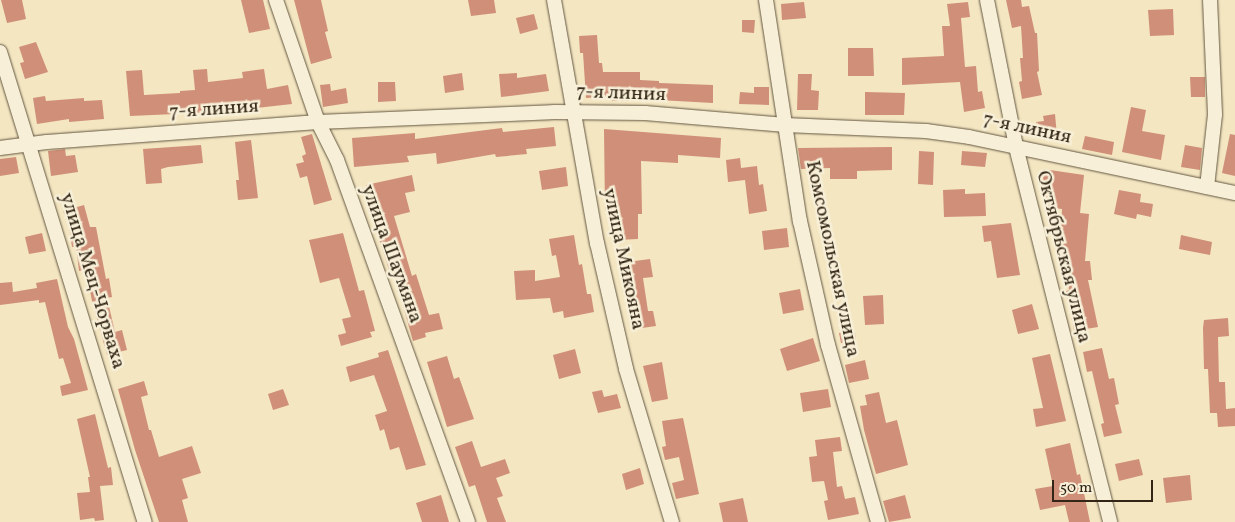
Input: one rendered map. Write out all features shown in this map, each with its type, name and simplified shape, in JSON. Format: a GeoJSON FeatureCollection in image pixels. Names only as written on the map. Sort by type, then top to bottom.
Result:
{"type":"FeatureCollection","features":[{"type":"Feature","properties":{"kind":"street","name":"улица Шаумяна"},"geometry":{"type":"LineString","coordinates":[[276,0],[318,122],[337,160],[468,522]]}},
{"type":"Feature","properties":{"kind":"street","name":"улица Микояна"},"geometry":{"type":"LineString","coordinates":[[554,0],[597,243],[626,369],[672,522]]}},
{"type":"Feature","properties":{"kind":"street","name":"Комсомольская улица"},"geometry":{"type":"LineString","coordinates":[[766,0],[800,221],[828,345],[878,522]]}},
{"type":"Feature","properties":{"kind":"street","name":"Октябрьская улица"},"geometry":{"type":"LineString","coordinates":[[987,0],[1016,147],[1110,522]]}},
{"type":"Feature","properties":{"kind":"street"},"geometry":{"type":"LineString","coordinates":[[1207,187],[1215,114],[1210,0]]}},
{"type":"Feature","properties":{"kind":"street","name":"улица Мец-Чорваха"},"geometry":{"type":"LineString","coordinates":[[0,52],[30,144],[145,522]]}},
{"type":"Feature","properties":{"kind":"street","name":"7-я линия"},"geometry":{"type":"LineString","coordinates":[[0,148],[30,144],[318,122],[574,112],[645,113],[785,125],[926,131],[969,137],[1235,193]]}},
{"type":"Feature","properties":{"kind":"building"},"geometry":{"type":"Polygon","coordinates":[[[1,0],[22,0],[26,19],[7,23],[1,0]]]}},
{"type":"Feature","properties":{"kind":"building"},"geometry":{"type":"Polygon","coordinates":[[[241,0],[263,0],[270,29],[249,33],[241,0]]]}},
{"type":"Feature","properties":{"kind":"building"},"geometry":{"type":"Polygon","coordinates":[[[294,0],[321,0],[328,31],[325,32],[332,58],[311,64],[294,0]]]}},
{"type":"Feature","properties":{"kind":"building"},"geometry":{"type":"Polygon","coordinates":[[[468,0],[494,0],[496,13],[471,16],[468,0]]]}},
{"type":"Feature","properties":{"kind":"building"},"geometry":{"type":"Polygon","coordinates":[[[1006,0],[1021,0],[1022,7],[1029,6],[1035,33],[1037,33],[1039,71],[1037,72],[1042,95],[1022,99],[1019,82],[1022,81],[1020,58],[1023,58],[1021,26],[1012,28],[1006,0]]]}},
{"type":"Feature","properties":{"kind":"building"},"geometry":{"type":"Polygon","coordinates":[[[804,2],[806,18],[782,20],[781,4],[804,2]]]}},
{"type":"Feature","properties":{"kind":"building"},"geometry":{"type":"Polygon","coordinates":[[[968,2],[970,17],[961,18],[965,67],[976,66],[978,92],[982,91],[985,108],[964,112],[960,82],[902,85],[902,58],[944,56],[942,26],[950,26],[947,4],[968,2]]]}},
{"type":"Feature","properties":{"kind":"building"},"geometry":{"type":"Polygon","coordinates":[[[1173,9],[1174,35],[1150,36],[1148,10],[1173,9]]]}},
{"type":"Feature","properties":{"kind":"building"},"geometry":{"type":"Polygon","coordinates":[[[534,14],[538,29],[520,34],[516,18],[534,14]]]}},
{"type":"Feature","properties":{"kind":"building"},"geometry":{"type":"Polygon","coordinates":[[[742,20],[755,20],[754,33],[742,32],[742,20]]]}},
{"type":"Feature","properties":{"kind":"building"},"geometry":{"type":"Polygon","coordinates":[[[597,35],[599,63],[602,63],[603,72],[640,72],[640,80],[659,81],[659,83],[713,85],[713,103],[640,99],[640,101],[612,101],[612,96],[586,98],[583,53],[580,53],[579,36],[597,35]]]}},
{"type":"Feature","properties":{"kind":"building"},"geometry":{"type":"Polygon","coordinates":[[[36,42],[48,72],[25,79],[20,63],[24,62],[19,47],[36,42]]]}},
{"type":"Feature","properties":{"kind":"building"},"geometry":{"type":"Polygon","coordinates":[[[848,48],[873,48],[874,76],[848,76],[848,48]]]}},
{"type":"Feature","properties":{"kind":"building"},"geometry":{"type":"Polygon","coordinates":[[[207,69],[208,82],[243,78],[242,72],[264,69],[267,89],[288,85],[292,104],[220,112],[130,116],[126,71],[142,70],[144,95],[180,93],[180,91],[195,90],[193,70],[207,69]]]}},
{"type":"Feature","properties":{"kind":"building"},"geometry":{"type":"Polygon","coordinates":[[[462,73],[464,90],[445,93],[443,76],[462,73]]]}},
{"type":"Feature","properties":{"kind":"building"},"geometry":{"type":"Polygon","coordinates":[[[517,73],[517,78],[546,74],[549,91],[501,97],[499,74],[517,73]]]}},
{"type":"Feature","properties":{"kind":"building"},"geometry":{"type":"Polygon","coordinates":[[[798,74],[812,74],[811,90],[819,91],[818,110],[797,110],[798,74]]]}},
{"type":"Feature","properties":{"kind":"building"},"geometry":{"type":"Polygon","coordinates":[[[1190,77],[1205,77],[1205,97],[1191,97],[1190,77]]]}},
{"type":"Feature","properties":{"kind":"building"},"geometry":{"type":"Polygon","coordinates":[[[378,82],[395,82],[396,101],[378,102],[378,82]]]}},
{"type":"Feature","properties":{"kind":"building"},"geometry":{"type":"Polygon","coordinates":[[[330,84],[331,91],[346,88],[348,103],[323,107],[320,85],[330,84]]]}},
{"type":"Feature","properties":{"kind":"building"},"geometry":{"type":"Polygon","coordinates":[[[754,87],[769,87],[769,105],[739,104],[740,92],[754,93],[754,87]]]}},
{"type":"Feature","properties":{"kind":"building"},"geometry":{"type":"Polygon","coordinates":[[[865,92],[905,93],[904,115],[865,115],[865,92]]]}},
{"type":"Feature","properties":{"kind":"building"},"geometry":{"type":"Polygon","coordinates":[[[45,96],[46,101],[84,98],[84,101],[102,100],[104,119],[69,122],[69,119],[37,124],[33,98],[45,96]]]}},
{"type":"Feature","properties":{"kind":"building"},"geometry":{"type":"Polygon","coordinates":[[[1131,107],[1146,110],[1142,131],[1165,135],[1161,160],[1122,152],[1131,107]]]}},
{"type":"Feature","properties":{"kind":"building"},"geometry":{"type":"Polygon","coordinates":[[[1055,114],[1057,136],[1038,138],[1036,122],[1044,121],[1043,116],[1055,114]]]}},
{"type":"Feature","properties":{"kind":"building"},"geometry":{"type":"Polygon","coordinates":[[[554,127],[556,146],[526,149],[527,154],[496,157],[495,154],[437,164],[436,153],[407,156],[409,162],[354,167],[352,138],[415,133],[415,139],[502,128],[503,132],[554,127]]]}},
{"type":"Feature","properties":{"kind":"building"},"geometry":{"type":"Polygon","coordinates":[[[604,129],[721,138],[720,158],[678,155],[678,163],[641,161],[642,214],[638,214],[638,239],[617,240],[616,222],[611,222],[611,211],[605,211],[604,129]]]}},
{"type":"Feature","properties":{"kind":"building"},"geometry":{"type":"Polygon","coordinates":[[[312,134],[332,200],[314,205],[307,176],[300,178],[296,164],[304,162],[302,156],[306,154],[301,137],[312,134]]]}},
{"type":"Feature","properties":{"kind":"building"},"geometry":{"type":"Polygon","coordinates":[[[1230,134],[1235,135],[1235,176],[1222,173],[1230,134]]]}},
{"type":"Feature","properties":{"kind":"building"},"geometry":{"type":"Polygon","coordinates":[[[1085,136],[1114,142],[1112,155],[1082,149],[1085,136]]]}},
{"type":"Feature","properties":{"kind":"building"},"geometry":{"type":"Polygon","coordinates":[[[251,140],[258,198],[238,200],[236,180],[239,180],[235,142],[251,140]]]}},
{"type":"Feature","properties":{"kind":"building"},"geometry":{"type":"Polygon","coordinates":[[[201,145],[203,163],[161,169],[162,183],[146,184],[143,149],[201,145]]]}},
{"type":"Feature","properties":{"kind":"building"},"geometry":{"type":"Polygon","coordinates":[[[1185,145],[1202,148],[1200,170],[1181,167],[1185,145]]]}},
{"type":"Feature","properties":{"kind":"building"},"geometry":{"type":"Polygon","coordinates":[[[892,147],[892,170],[857,171],[857,179],[830,179],[830,168],[801,169],[798,148],[892,147]]]}},
{"type":"Feature","properties":{"kind":"building"},"geometry":{"type":"Polygon","coordinates":[[[65,149],[66,156],[75,155],[78,172],[51,176],[48,151],[65,149]]]}},
{"type":"Feature","properties":{"kind":"building"},"geometry":{"type":"Polygon","coordinates":[[[919,151],[934,152],[933,185],[918,184],[919,151]]]}},
{"type":"Feature","properties":{"kind":"building"},"geometry":{"type":"Polygon","coordinates":[[[962,151],[987,153],[985,167],[961,165],[962,151]]]}},
{"type":"Feature","properties":{"kind":"building"},"geometry":{"type":"Polygon","coordinates":[[[16,157],[19,173],[0,176],[0,159],[16,157]]]}},
{"type":"Feature","properties":{"kind":"building"},"geometry":{"type":"Polygon","coordinates":[[[740,158],[741,168],[757,166],[759,185],[763,184],[767,211],[749,214],[745,180],[728,182],[726,160],[740,158]]]}},
{"type":"Feature","properties":{"kind":"building"},"geometry":{"type":"Polygon","coordinates":[[[566,167],[568,186],[542,190],[539,171],[566,167]]]}},
{"type":"Feature","properties":{"kind":"building"},"geometry":{"type":"Polygon","coordinates":[[[1043,169],[1084,175],[1080,213],[1089,214],[1085,261],[1090,261],[1092,280],[1088,280],[1098,327],[1074,331],[1066,291],[1069,290],[1065,251],[1056,251],[1056,231],[1061,231],[1062,209],[1044,207],[1043,169]]]}},
{"type":"Feature","properties":{"kind":"building"},"geometry":{"type":"Polygon","coordinates":[[[412,175],[415,191],[405,193],[410,212],[394,216],[412,276],[416,274],[429,315],[439,313],[443,329],[425,333],[426,337],[413,341],[394,275],[391,276],[373,221],[366,185],[412,175]]]}},
{"type":"Feature","properties":{"kind":"building"},"geometry":{"type":"Polygon","coordinates":[[[965,189],[965,194],[985,193],[986,216],[944,217],[943,190],[965,189]]]}},
{"type":"Feature","properties":{"kind":"building"},"geometry":{"type":"Polygon","coordinates":[[[1119,190],[1141,194],[1140,202],[1153,204],[1151,217],[1137,214],[1136,219],[1114,214],[1119,190]]]}},
{"type":"Feature","properties":{"kind":"building"},"geometry":{"type":"Polygon","coordinates":[[[84,205],[90,227],[96,227],[106,279],[109,278],[112,297],[107,298],[115,332],[122,330],[127,350],[107,355],[92,301],[86,270],[79,271],[76,247],[72,247],[69,226],[63,211],[84,205]]]}},
{"type":"Feature","properties":{"kind":"building"},"geometry":{"type":"Polygon","coordinates":[[[1011,223],[1020,275],[997,278],[991,241],[984,242],[982,226],[1011,223]]]}},
{"type":"Feature","properties":{"kind":"building"},"geometry":{"type":"Polygon","coordinates":[[[787,228],[789,247],[764,250],[762,231],[787,228]]]}},
{"type":"Feature","properties":{"kind":"building"},"geometry":{"type":"Polygon","coordinates":[[[42,233],[46,251],[29,254],[25,237],[42,233]]]}},
{"type":"Feature","properties":{"kind":"building"},"geometry":{"type":"Polygon","coordinates":[[[343,233],[359,291],[364,290],[375,331],[370,332],[372,337],[341,346],[338,335],[346,333],[342,319],[351,317],[339,278],[320,283],[309,240],[343,233]]]}},
{"type":"Feature","properties":{"kind":"building"},"geometry":{"type":"Polygon","coordinates":[[[574,235],[579,265],[582,264],[587,294],[591,294],[594,312],[564,318],[563,311],[553,313],[550,298],[516,300],[514,271],[535,270],[535,281],[560,277],[556,255],[552,256],[549,239],[574,235]]]}},
{"type":"Feature","properties":{"kind":"building"},"geometry":{"type":"Polygon","coordinates":[[[1181,235],[1212,242],[1210,255],[1179,249],[1181,235]]]}},
{"type":"Feature","properties":{"kind":"building"},"geometry":{"type":"Polygon","coordinates":[[[650,259],[653,277],[643,278],[648,311],[653,311],[656,326],[635,329],[630,298],[628,298],[620,263],[650,259]]]}},
{"type":"Feature","properties":{"kind":"building"},"geometry":{"type":"Polygon","coordinates":[[[57,279],[68,327],[74,339],[88,390],[62,396],[60,386],[71,383],[63,358],[59,359],[45,302],[39,303],[39,300],[0,305],[0,283],[12,282],[13,292],[37,288],[36,283],[57,279]]]}},
{"type":"Feature","properties":{"kind":"building"},"geometry":{"type":"Polygon","coordinates":[[[800,289],[804,310],[783,314],[779,293],[800,289]]]}},
{"type":"Feature","properties":{"kind":"building"},"geometry":{"type":"Polygon","coordinates":[[[883,295],[884,324],[865,325],[863,296],[883,295]]]}},
{"type":"Feature","properties":{"kind":"building"},"geometry":{"type":"Polygon","coordinates":[[[1032,304],[1039,329],[1018,334],[1012,310],[1032,304]]]}},
{"type":"Feature","properties":{"kind":"building"},"geometry":{"type":"Polygon","coordinates":[[[1228,318],[1229,336],[1218,337],[1219,382],[1225,382],[1226,409],[1235,408],[1235,426],[1218,427],[1217,413],[1210,413],[1208,369],[1204,369],[1203,328],[1204,320],[1228,318]]]}},
{"type":"Feature","properties":{"kind":"building"},"geometry":{"type":"Polygon","coordinates":[[[855,331],[856,341],[841,343],[839,333],[855,331]]]}},
{"type":"Feature","properties":{"kind":"building"},"geometry":{"type":"Polygon","coordinates":[[[813,338],[820,361],[787,371],[780,349],[813,338]]]}},
{"type":"Feature","properties":{"kind":"building"},"geometry":{"type":"Polygon","coordinates":[[[1102,348],[1109,379],[1114,378],[1119,404],[1115,405],[1122,433],[1104,437],[1101,424],[1104,423],[1092,371],[1087,372],[1083,352],[1102,348]]]}},
{"type":"Feature","properties":{"kind":"building"},"geometry":{"type":"Polygon","coordinates":[[[575,349],[581,373],[559,379],[553,355],[575,349]]]}},
{"type":"Feature","properties":{"kind":"building"},"geometry":{"type":"Polygon","coordinates":[[[388,350],[426,465],[406,470],[399,447],[390,450],[384,429],[380,431],[375,415],[387,411],[374,375],[350,382],[346,367],[379,357],[378,353],[388,350]]]}},
{"type":"Feature","properties":{"kind":"building"},"geometry":{"type":"Polygon","coordinates":[[[1050,354],[1066,421],[1036,427],[1033,409],[1043,408],[1032,358],[1050,354]]]}},
{"type":"Feature","properties":{"kind":"building"},"geometry":{"type":"Polygon","coordinates":[[[447,356],[454,379],[459,377],[474,419],[447,427],[427,362],[447,356]]]}},
{"type":"Feature","properties":{"kind":"building"},"geometry":{"type":"Polygon","coordinates":[[[865,360],[869,379],[849,383],[845,365],[865,360]]]}},
{"type":"Feature","properties":{"kind":"building"},"geometry":{"type":"Polygon","coordinates":[[[662,362],[668,399],[652,402],[643,366],[662,362]]]}},
{"type":"Feature","properties":{"kind":"building"},"geometry":{"type":"Polygon","coordinates":[[[144,381],[148,395],[141,397],[149,430],[151,430],[159,457],[192,446],[201,473],[182,479],[188,498],[182,500],[188,522],[159,522],[135,450],[118,389],[144,381]]]}},
{"type":"Feature","properties":{"kind":"building"},"geometry":{"type":"Polygon","coordinates":[[[283,389],[289,405],[273,410],[268,394],[283,389]]]}},
{"type":"Feature","properties":{"kind":"building"},"geometry":{"type":"Polygon","coordinates":[[[828,389],[831,407],[803,412],[800,393],[828,389]]]}},
{"type":"Feature","properties":{"kind":"building"},"geometry":{"type":"Polygon","coordinates":[[[602,390],[604,397],[617,394],[621,408],[598,413],[592,392],[602,390]]]}},
{"type":"Feature","properties":{"kind":"building"},"geometry":{"type":"Polygon","coordinates":[[[879,392],[886,423],[897,420],[908,465],[876,474],[864,430],[860,406],[867,405],[865,395],[879,392]]]}},
{"type":"Feature","properties":{"kind":"building"},"geometry":{"type":"Polygon","coordinates":[[[95,414],[108,468],[111,467],[113,485],[100,486],[104,520],[95,521],[94,518],[80,520],[77,493],[90,492],[88,477],[90,477],[77,419],[95,414]]]}},
{"type":"Feature","properties":{"kind":"building"},"geometry":{"type":"Polygon","coordinates":[[[683,418],[699,494],[676,499],[672,483],[684,480],[679,457],[665,460],[662,447],[666,446],[662,421],[683,418]]]}},
{"type":"Feature","properties":{"kind":"building"},"geometry":{"type":"Polygon","coordinates":[[[840,437],[842,451],[833,452],[837,487],[842,486],[845,499],[855,497],[859,514],[828,520],[824,501],[828,500],[824,481],[812,482],[809,457],[817,456],[815,440],[840,437]]]}},
{"type":"Feature","properties":{"kind":"building"},"geometry":{"type":"Polygon","coordinates":[[[472,441],[481,467],[505,459],[510,473],[496,478],[503,496],[497,498],[506,522],[487,522],[475,485],[469,487],[455,447],[472,441]]]}},
{"type":"Feature","properties":{"kind":"building"},"geometry":{"type":"Polygon","coordinates":[[[1070,443],[1077,475],[1080,474],[1090,522],[1069,522],[1065,505],[1040,510],[1035,489],[1053,486],[1045,449],[1070,443]]]}},
{"type":"Feature","properties":{"kind":"building"},"geometry":{"type":"Polygon","coordinates":[[[1139,459],[1143,475],[1119,481],[1115,464],[1139,459]]]}},
{"type":"Feature","properties":{"kind":"building"},"geometry":{"type":"Polygon","coordinates":[[[640,468],[644,484],[626,490],[622,474],[640,468]]]}},
{"type":"Feature","properties":{"kind":"building"},"geometry":{"type":"Polygon","coordinates":[[[1190,475],[1192,500],[1166,503],[1163,478],[1190,475]]]}},
{"type":"Feature","properties":{"kind":"building"},"geometry":{"type":"Polygon","coordinates":[[[441,495],[449,522],[422,522],[416,503],[441,495]]]}},
{"type":"Feature","properties":{"kind":"building"},"geometry":{"type":"Polygon","coordinates":[[[905,495],[911,518],[889,522],[883,501],[905,495]]]}},
{"type":"Feature","properties":{"kind":"building"},"geometry":{"type":"Polygon","coordinates":[[[743,498],[748,522],[723,522],[719,503],[743,498]]]}}]}
